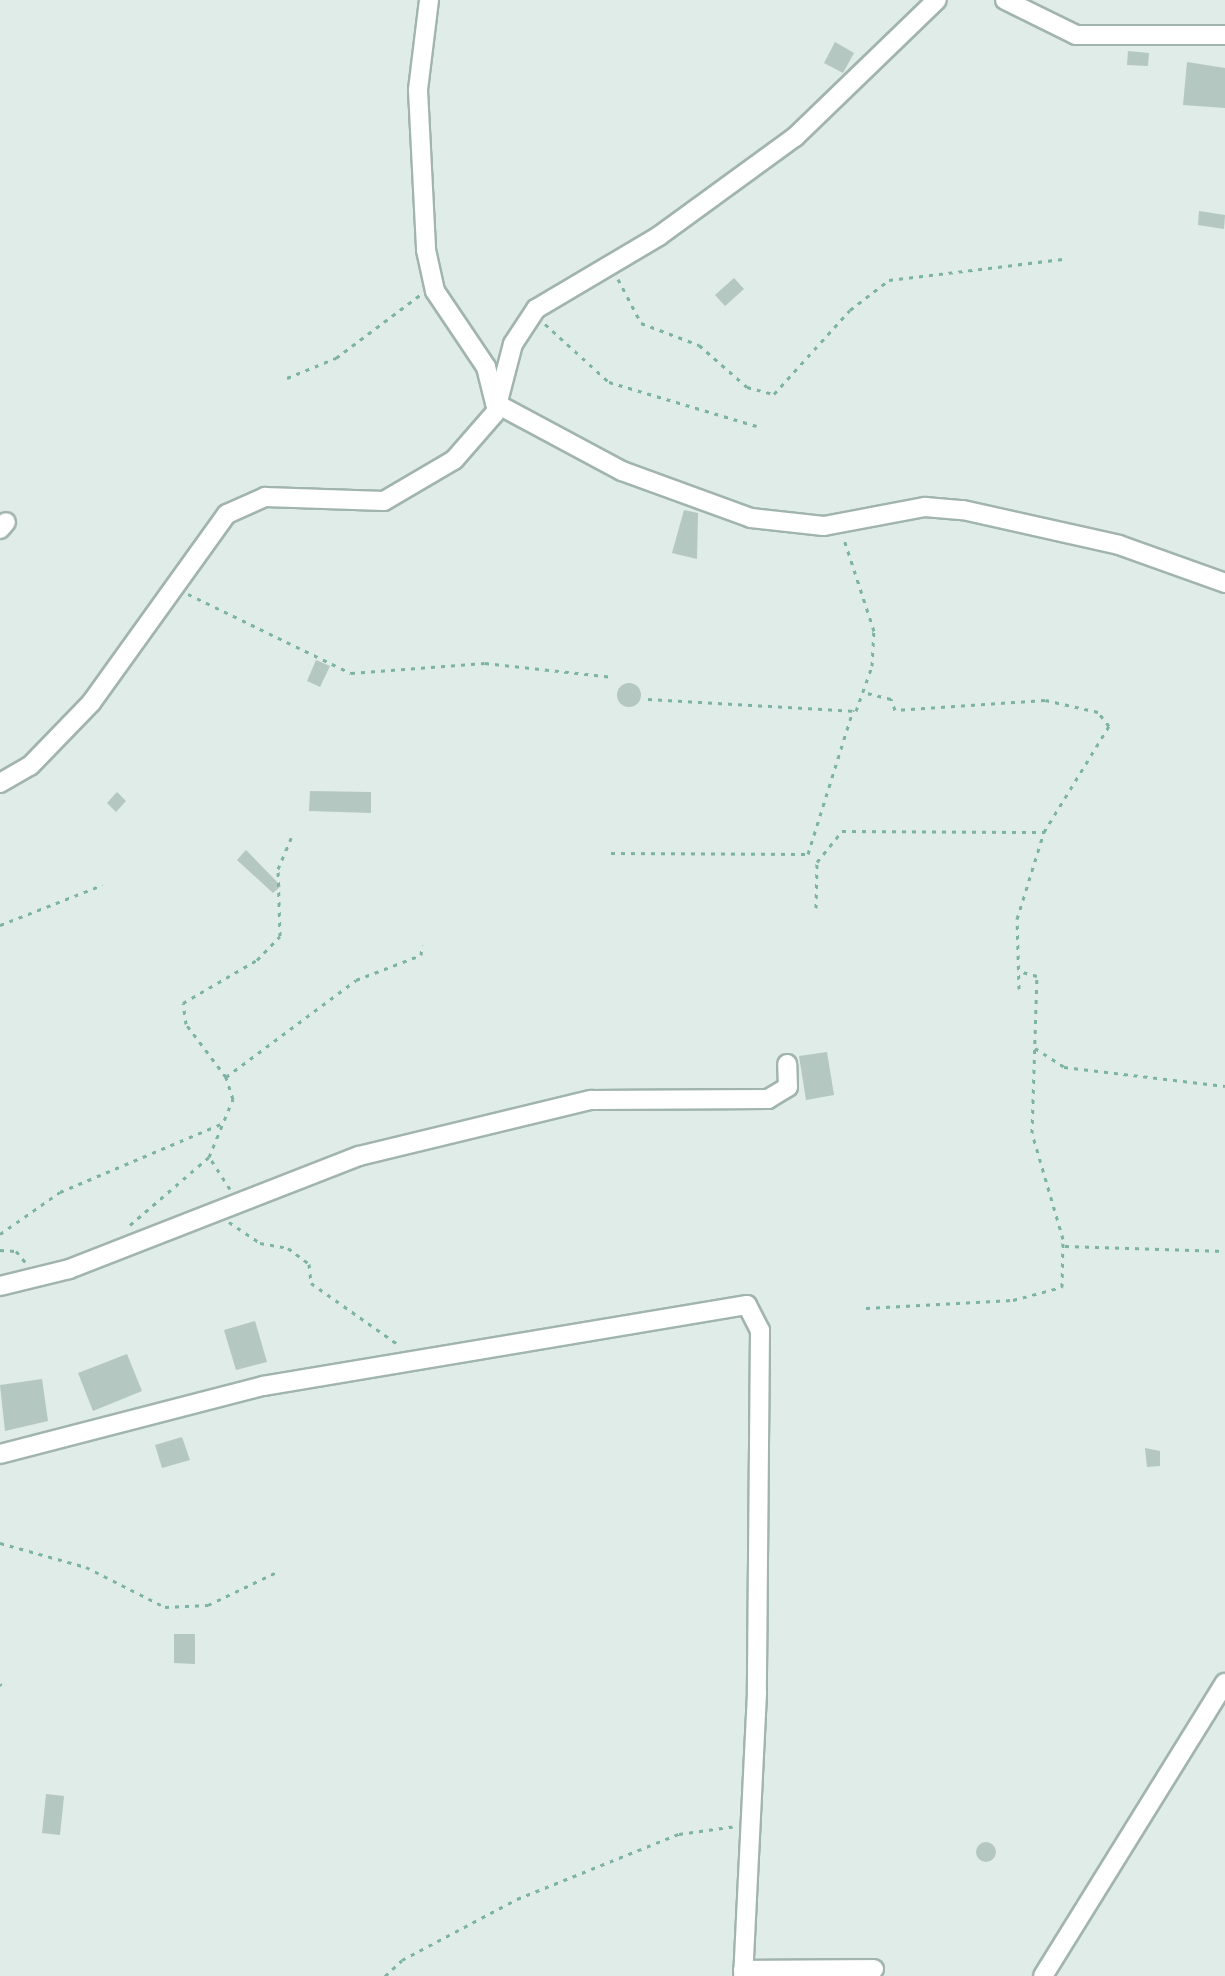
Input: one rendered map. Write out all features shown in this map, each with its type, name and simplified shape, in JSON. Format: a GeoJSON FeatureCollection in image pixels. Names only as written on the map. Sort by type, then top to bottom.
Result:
{"type":"FeatureCollection","features":[{"type":"Feature","properties":{"kind":"street"},"geometry":{"type":"LineString","coordinates":[[429,0],[418,90],[434,288],[486,367],[495,403],[573,448],[698,502],[768,522],[839,524],[925,507],[963,510],[1119,545],[1225,583]]}},
{"type":"Feature","properties":{"kind":"street"},"geometry":{"type":"LineString","coordinates":[[0,783],[30,766],[91,703],[211,531],[242,504],[285,496],[384,501],[471,446],[495,403],[513,344],[533,315],[795,137],[937,0]]}},
{"type":"Feature","properties":{"kind":"street"},"geometry":{"type":"LineString","coordinates":[[1005,0],[1076,35],[1225,35]]}},
{"type":"Feature","properties":{"kind":"street"},"geometry":{"type":"LineString","coordinates":[[0,1286],[37,1277],[359,1156],[591,1100],[768,1099],[788,1087],[787,1064]]}},
{"type":"Feature","properties":{"kind":"street"},"geometry":{"type":"LineString","coordinates":[[0,1454],[263,1386],[730,1303],[753,1309],[760,1330],[757,1693],[747,1829],[743,1973],[874,1969]]}},
{"type":"Feature","properties":{"kind":"street"},"geometry":{"type":"LineString","coordinates":[[1043,1976],[1225,1683]]}},
{"type":"Feature","properties":{"kind":"path"},"geometry":{"type":"LineString","coordinates":[[612,264],[641,323],[699,345],[747,387],[774,394],[850,310],[889,280],[1063,259]]}},
{"type":"Feature","properties":{"kind":"path"},"geometry":{"type":"LineString","coordinates":[[287,378],[336,358],[434,288]]}},
{"type":"Feature","properties":{"kind":"path"},"geometry":{"type":"LineString","coordinates":[[533,315],[609,382],[757,426]]}},
{"type":"Feature","properties":{"kind":"path"},"geometry":{"type":"LineString","coordinates":[[611,853],[808,854],[853,710],[863,692],[874,631],[839,524]]}},
{"type":"Feature","properties":{"kind":"path"},"geometry":{"type":"LineString","coordinates":[[174,587],[351,673],[485,663],[613,677]]}},
{"type":"Feature","properties":{"kind":"path"},"geometry":{"type":"LineString","coordinates":[[863,692],[891,699],[895,710],[1045,700],[1098,712],[1109,726],[1044,832],[1017,919],[1019,989]]}},
{"type":"Feature","properties":{"kind":"path"},"geometry":{"type":"LineString","coordinates":[[648,699],[853,710]]}},
{"type":"Feature","properties":{"kind":"path"},"geometry":{"type":"LineString","coordinates":[[816,908],[817,862],[842,831],[1044,832]]}},
{"type":"Feature","properties":{"kind":"path"},"geometry":{"type":"LineString","coordinates":[[127,1229],[209,1157],[233,1099],[226,1077],[186,1024],[183,1003],[257,960],[280,936],[278,869],[291,838]]}},
{"type":"Feature","properties":{"kind":"path"},"geometry":{"type":"LineString","coordinates":[[0,925],[102,885]]}},
{"type":"Feature","properties":{"kind":"path"},"geometry":{"type":"LineString","coordinates":[[226,1077],[356,980],[421,955],[422,945]]}},
{"type":"Feature","properties":{"kind":"path"},"geometry":{"type":"LineString","coordinates":[[866,1308],[1013,1300],[1062,1287],[1065,1246],[1032,1133],[1037,976],[1018,971]]}},
{"type":"Feature","properties":{"kind":"path"},"geometry":{"type":"LineString","coordinates":[[1035,1048],[1064,1067],[1225,1086]]}},
{"type":"Feature","properties":{"kind":"path"},"geometry":{"type":"LineString","coordinates":[[0,1234],[60,1192],[223,1123]]}},
{"type":"Feature","properties":{"kind":"path"},"geometry":{"type":"LineString","coordinates":[[209,1157],[232,1203],[227,1217],[233,1230],[288,1248],[309,1264],[311,1283],[411,1360]]}},
{"type":"Feature","properties":{"kind":"path"},"geometry":{"type":"LineString","coordinates":[[1065,1246],[1225,1251]]}},
{"type":"Feature","properties":{"kind":"path"},"geometry":{"type":"LineString","coordinates":[[0,1250],[16,1251],[37,1277]]}},
{"type":"Feature","properties":{"kind":"path"},"geometry":{"type":"LineString","coordinates":[[0,1543],[86,1567],[165,1607],[208,1605],[277,1572]]}},
{"type":"Feature","properties":{"kind":"path"},"geometry":{"type":"LineString","coordinates":[[385,1976],[482,1914],[596,1866],[711,1824],[747,1829]]}},
{"type":"Feature","properties":{"kind":"building"},"geometry":{"type":"Polygon","coordinates":[[[835,42],[854,53],[843,73],[824,63],[835,42]]]}},
{"type":"Feature","properties":{"kind":"building"},"geometry":{"type":"Polygon","coordinates":[[[1128,51],[1149,53],[1148,66],[1127,65],[1128,51]]]}},
{"type":"Feature","properties":{"kind":"building"},"geometry":{"type":"Polygon","coordinates":[[[1187,62],[1225,68],[1225,108],[1183,105],[1187,62]]]}},
{"type":"Feature","properties":{"kind":"building"},"geometry":{"type":"Polygon","coordinates":[[[1199,211],[1225,215],[1224,229],[1198,225],[1199,211]]]}},
{"type":"Feature","properties":{"kind":"building"},"geometry":{"type":"Polygon","coordinates":[[[734,278],[744,289],[725,306],[715,295],[734,278]]]}},
{"type":"Feature","properties":{"kind":"building"},"geometry":{"type":"Polygon","coordinates":[[[684,510],[698,513],[697,559],[672,553],[684,510]]]}},
{"type":"Feature","properties":{"kind":"building"},"geometry":{"type":"Polygon","coordinates":[[[316,660],[330,666],[320,687],[307,681],[316,660]]]}},
{"type":"Feature","properties":{"kind":"building"},"geometry":{"type":"Polygon","coordinates":[[[629,683],[638,686],[641,695],[638,704],[629,707],[620,704],[617,695],[620,686],[629,683]]]}},
{"type":"Feature","properties":{"kind":"building"},"geometry":{"type":"Polygon","coordinates":[[[310,791],[371,792],[371,813],[309,811],[310,791]]]}},
{"type":"Feature","properties":{"kind":"building"},"geometry":{"type":"Polygon","coordinates":[[[117,792],[126,801],[116,812],[107,803],[117,792]]]}},
{"type":"Feature","properties":{"kind":"building"},"geometry":{"type":"Polygon","coordinates":[[[246,850],[281,886],[273,893],[237,860],[246,850]]]}},
{"type":"Feature","properties":{"kind":"building"},"geometry":{"type":"Polygon","coordinates":[[[827,1052],[834,1095],[806,1100],[799,1056],[827,1052]]]}},
{"type":"Feature","properties":{"kind":"building"},"geometry":{"type":"Polygon","coordinates":[[[255,1321],[267,1362],[236,1370],[224,1330],[255,1321]]]}},
{"type":"Feature","properties":{"kind":"building"},"geometry":{"type":"Polygon","coordinates":[[[127,1354],[142,1391],[93,1411],[78,1373],[127,1354]]]}},
{"type":"Feature","properties":{"kind":"building"},"geometry":{"type":"Polygon","coordinates":[[[42,1379],[48,1421],[5,1431],[0,1385],[42,1379]]]}},
{"type":"Feature","properties":{"kind":"building"},"geometry":{"type":"Polygon","coordinates":[[[182,1437],[190,1460],[162,1468],[155,1445],[182,1437]]]}},
{"type":"Feature","properties":{"kind":"building"},"geometry":{"type":"Polygon","coordinates":[[[1145,1448],[1160,1451],[1160,1466],[1147,1467],[1145,1448]]]}},
{"type":"Feature","properties":{"kind":"building"},"geometry":{"type":"Polygon","coordinates":[[[174,1634],[195,1634],[195,1664],[174,1663],[174,1634]]]}},
{"type":"Feature","properties":{"kind":"building"},"geometry":{"type":"Polygon","coordinates":[[[46,1794],[64,1796],[60,1835],[42,1833],[46,1794]]]}},
{"type":"Feature","properties":{"kind":"building"},"geometry":{"type":"Polygon","coordinates":[[[986,1842],[993,1845],[996,1852],[993,1859],[986,1862],[979,1859],[976,1852],[979,1845],[986,1842]]]}}]}
